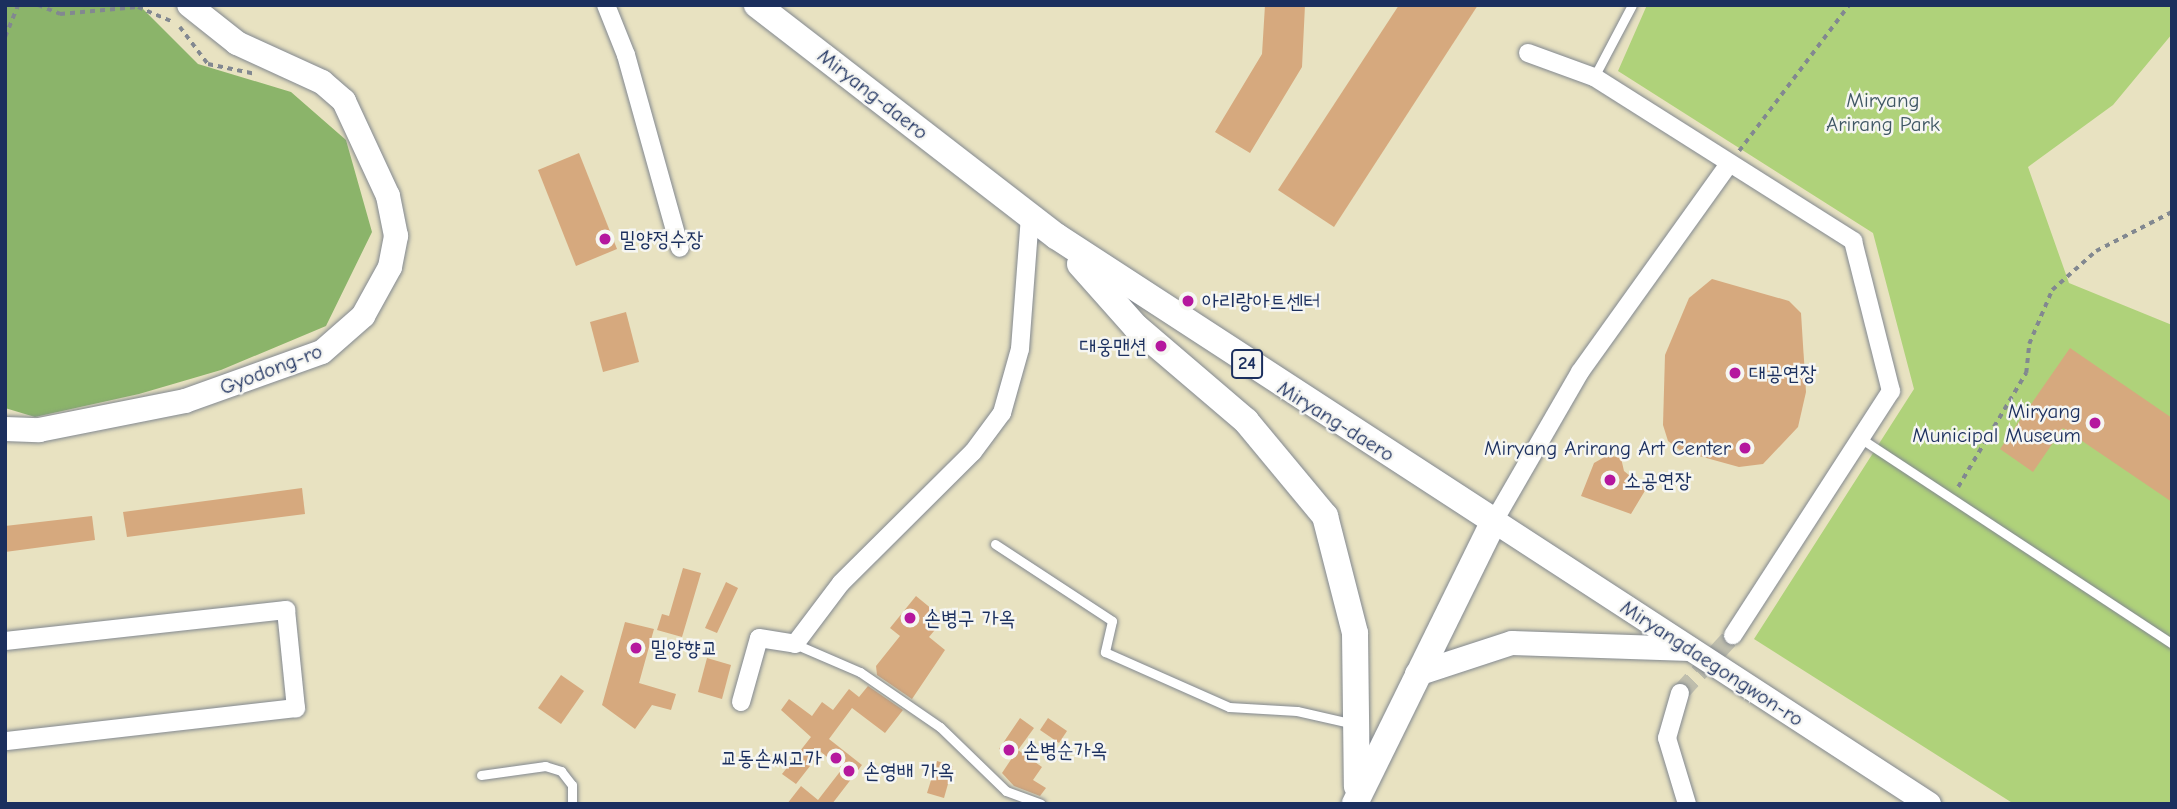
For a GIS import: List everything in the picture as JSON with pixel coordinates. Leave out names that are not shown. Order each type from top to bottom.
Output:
[{"type":"main road","name":"Miryang-daero","points":[[757,5],[1056,236],[1494,521]]},
{"type":"main road","points":[[1056,236],[1136,327],[1247,421],[1325,516],[1355,632],[1359,726],[1356,802]]},
{"type":"main road","points":[[1356,802],[1494,521]]},
{"type":"street","name":"Gyodong-ro","points":[[5,429],[39,430],[185,401],[322,352],[363,316],[395,251],[388,196],[344,101],[322,82],[278,64],[217,30],[189,5]]},
{"type":"street","points":[[606,5],[680,248]]},
{"type":"street","points":[[1528,53],[1594,77],[1853,241],[1891,391],[1733,635]]},
{"type":"street","points":[[1494,521],[1580,372],[1729,164]]},
{"type":"street","points":[[741,702],[760,638],[795,644],[841,583],[973,452],[1002,413],[1020,349],[1030,216]]},
{"type":"street","name":"Miryangdaegongwon-ro","points":[[1494,521],[1930,804]]},
{"type":"street","points":[[5,641],[286,610],[296,708],[5,741]]},
{"type":"street","points":[[1417,674],[1512,643],[1690,649]]},
{"type":"street","points":[[1680,693],[1667,738],[1687,804]]},
{"type":"lane","points":[[1594,77],[1632,5]]},
{"type":"lane","points":[[1860,438],[2172,644]]},
{"type":"lane","points":[[995,544],[1112,621],[1105,652],[1229,707],[1297,711],[1359,726]]},
{"type":"lane","points":[[795,644],[860,672],[940,727],[1006,791],[1041,804]]},
{"type":"lane","points":[[481,775],[545,766],[561,771],[572,785],[572,804]]},
{"type":"path","points":[[5,37],[18,5]]},
{"type":"path","points":[[38,5],[60,14],[151,10],[178,25],[208,64],[250,76],[278,64]]},
{"type":"path","points":[[1729,164],[1849,5]]},
{"type":"path","points":[[1951,498],[2026,373],[2029,344],[2053,290],[2096,251],[2172,212]]},
{"type":"green space","points":[[5,5],[139,5],[198,64],[291,92],[346,140],[372,232],[326,326],[221,370],[139,394],[35,417],[5,408]]},
{"type":"green space","name":"Miryang Municipal Museum","points":[[1647,5],[2172,5],[2172,34],[2113,105],[2028,167],[2069,283],[2172,325],[2172,804],[2014,804],[1754,639],[1914,389],[1873,233],[1618,71]]},
{"type":"building","points":[[1265,5],[1305,5],[1302,67],[1250,153],[1215,132],[1262,54]]},
{"type":"building","points":[[1399,5],[1478,5],[1334,227],[1278,190]]},
{"type":"building","points":[[579,153],[617,249],[576,266],[538,170]]},
{"type":"building","name":"대공연장","points":[[1712,279],[1789,301],[1801,313],[1806,392],[1798,427],[1763,464],[1739,467],[1681,451],[1668,441],[1663,425],[1665,355],[1689,298]]},
{"type":"building","points":[[626,312],[639,362],[603,372],[590,322]]},
{"type":"building","name":"Miryang Municipal Museum","points":[[2070,348],[2172,418],[2172,502],[2063,428],[2033,472],[2000,449]]},
{"type":"building","name":"소공연장","points":[[1608,455],[1621,458],[1624,471],[1646,489],[1631,514],[1581,496],[1594,463]]},
{"type":"building","points":[[302,488],[305,514],[127,537],[123,512]]},
{"type":"building","points":[[92,516],[95,540],[5,552],[5,526]]},
{"type":"building","points":[[683,568],[701,573],[682,637],[657,630],[662,614],[669,616]]},
{"type":"building","points":[[726,582],[738,588],[717,633],[705,628]]},
{"type":"building","points":[[916,596],[944,619],[929,637],[945,650],[912,699],[877,675],[876,666],[900,636],[890,628]]},
{"type":"building","points":[[625,622],[654,629],[639,683],[676,694],[671,710],[652,705],[635,729],[602,705]]},
{"type":"building","points":[[707,658],[731,665],[722,699],[698,692]]},
{"type":"building","points":[[561,675],[584,691],[561,724],[538,708]]},
{"type":"building","points":[[868,686],[903,710],[885,733],[852,708],[829,739],[862,765],[832,804],[787,804],[801,786],[818,800],[842,769],[821,752],[796,784],[782,774],[811,737],[781,710],[789,699],[812,716],[822,702],[833,710],[849,689],[859,697]]},
{"type":"building","name":"손병순가옥","points":[[1020,718],[1034,728],[1018,750],[1042,767],[1033,780],[1046,788],[1040,796],[1014,786],[1002,773],[1012,758],[999,749]]},
{"type":"building","points":[[1048,718],[1067,731],[1059,743],[1040,730]]},
{"type":"building","points":[[937,761],[953,766],[944,798],[927,793]]},
{"type":"tunnel","points":[[1680,693],[1733,635]]},
{"type":"place","name":"밀양정수장","points":[[605,239]]},
{"type":"place","name":"아리랑아트센터","points":[[1188,301]]},
{"type":"place","name":"대웅맨션","points":[[1161,346]]},
{"type":"place","name":"대공연장","points":[[1735,373]]},
{"type":"place","name":"Miryang Municipal Museum","points":[[2095,423]]},
{"type":"place","name":"Miryang Arirang Art Center","points":[[1745,448]]},
{"type":"place","name":"소공연장","points":[[1610,480]]},
{"type":"place","name":"손병구 가옥","points":[[910,618]]},
{"type":"place","name":"밀양향교","points":[[636,648]]},
{"type":"place","name":"손병순가옥","points":[[1009,750]]},
{"type":"place","name":"교동손씨고가","points":[[836,758]]},
{"type":"place","name":"손영배 가옥","points":[[849,771]]},
{"type":"park label","name":"Miryang Arirang Park","points":[[1883,112]]}]
